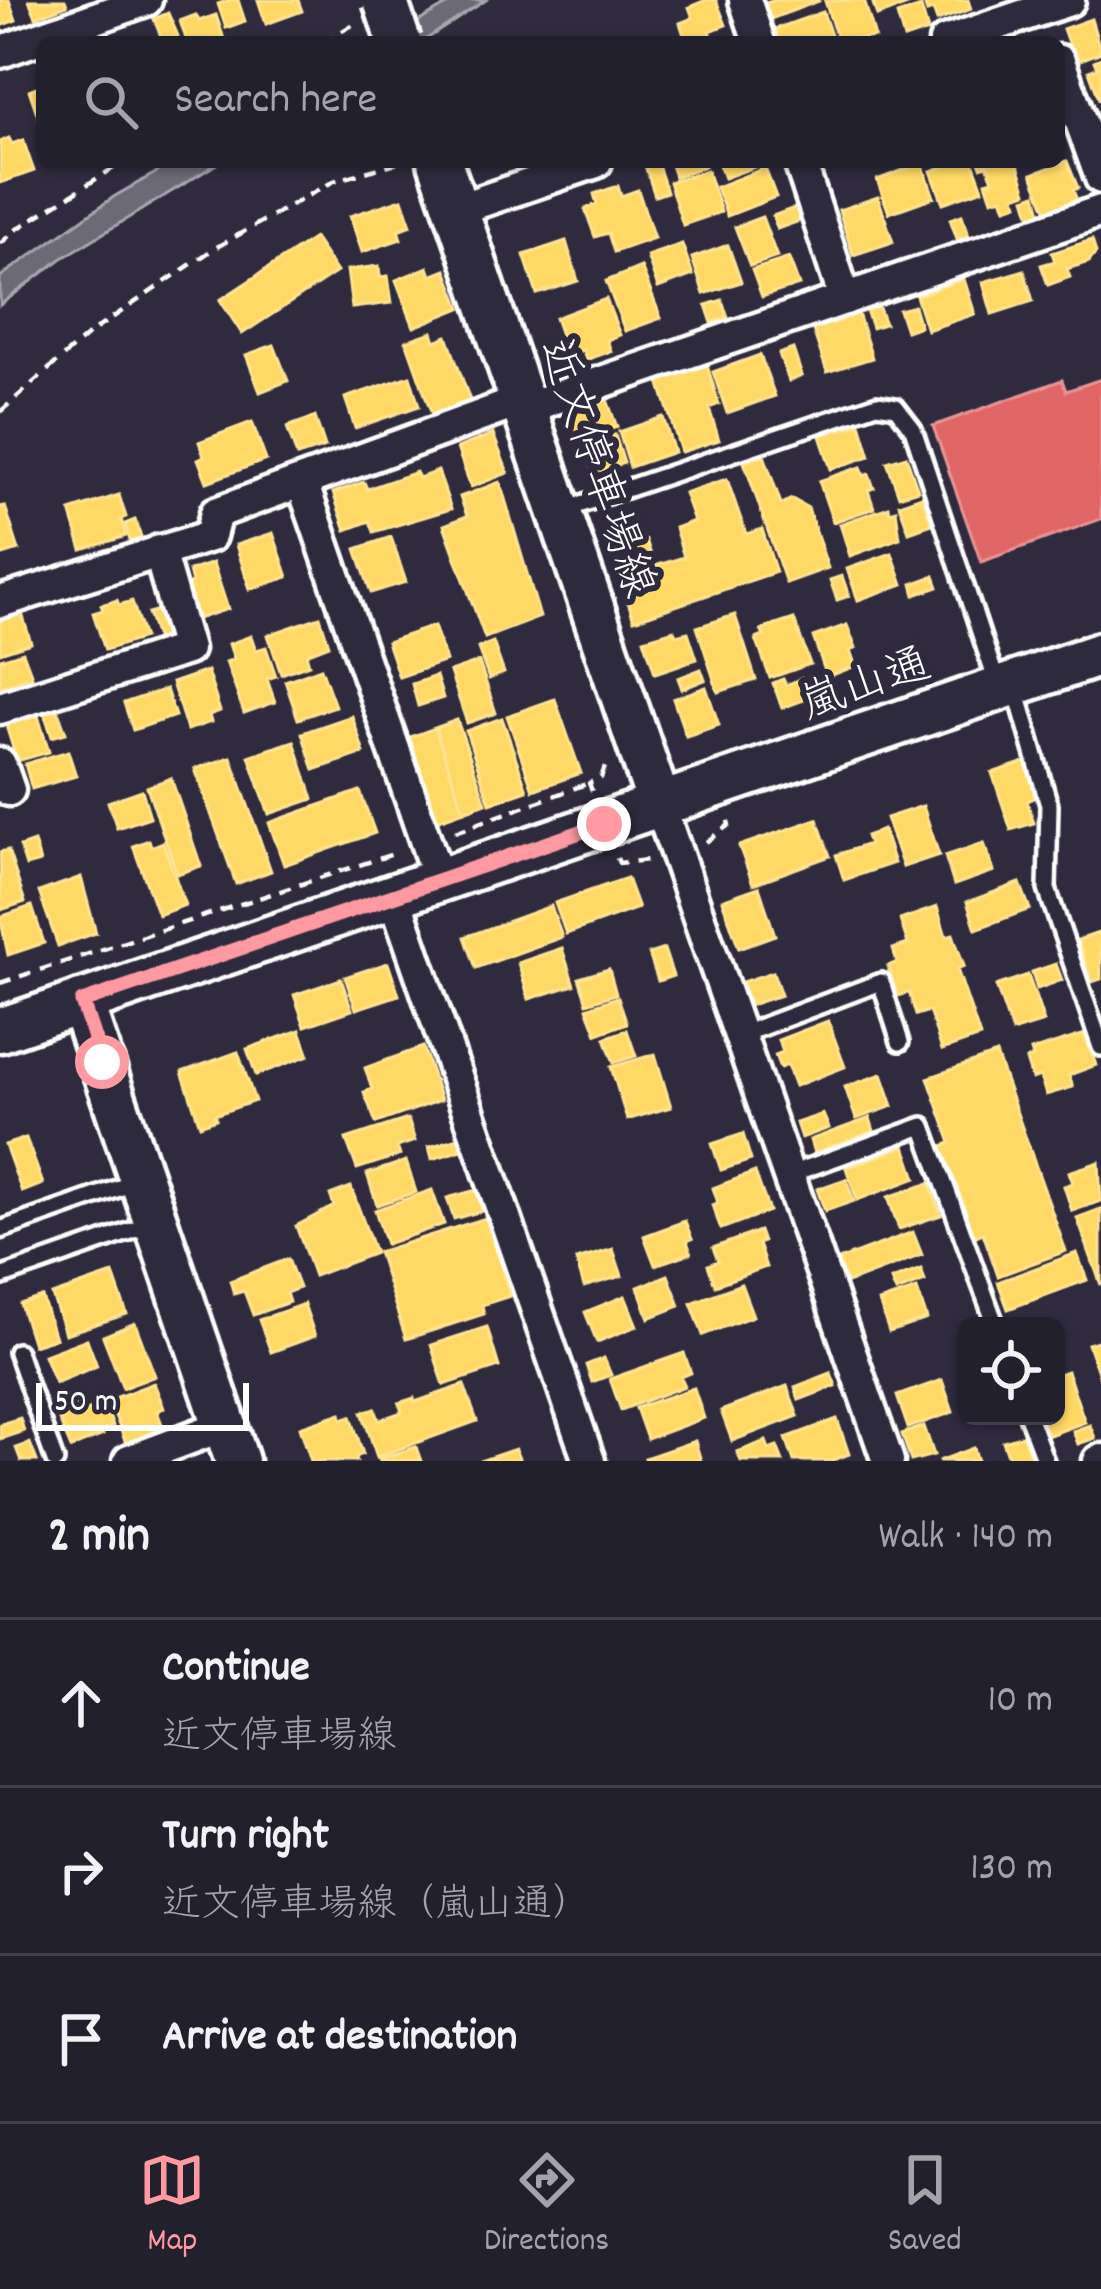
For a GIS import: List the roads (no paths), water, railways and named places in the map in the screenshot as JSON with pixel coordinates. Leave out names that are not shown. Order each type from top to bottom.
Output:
[{"type":"main road","points":[[385,0],[397,36]]},
{"type":"main road","name":"近文停車場線","points":[[442,168],[660,806]]},
{"type":"main road","name":"嵐山通","points":[[0,1030],[394,896],[432,862],[660,806],[1101,654]]},
{"type":"main road","points":[[82,1002],[231,1443]]},
{"type":"street","points":[[45,36],[146,0]]},
{"type":"street","points":[[745,0],[757,36]]},
{"type":"street","points":[[962,36],[1049,3],[1052,36]]},
{"type":"street","points":[[0,52],[36,39]]},
{"type":"street","points":[[1065,78],[1101,178]]},
{"type":"street","points":[[456,211],[579,168]]},
{"type":"street","points":[[802,168],[845,299]]},
{"type":"street","points":[[0,602],[209,536],[216,513],[302,482],[1101,211]]},
{"type":"street","points":[[302,482],[432,862]]},
{"type":"street","points":[[0,708],[187,649],[160,551]]},
{"type":"street","points":[[660,806],[888,1461]]},
{"type":"street","points":[[394,896],[590,1461]]},
{"type":"street","points":[[129,1461],[231,1443]]},
{"type":"lane","points":[[562,511],[877,404],[896,407],[914,429],[1049,805],[1047,890],[1101,1047]]},
{"type":"lane","points":[[740,1036],[881,982],[900,1042]]},
{"type":"lane","points":[[788,1175],[923,1126],[993,1317]]},
{"type":"lane","points":[[0,1230],[142,1180]]},
{"type":"lane","points":[[0,1277],[157,1222]]},
{"type":"lane","points":[[17,1352],[55,1461]]},
{"type":"lane","points":[[1031,1425],[1045,1461]]}]
